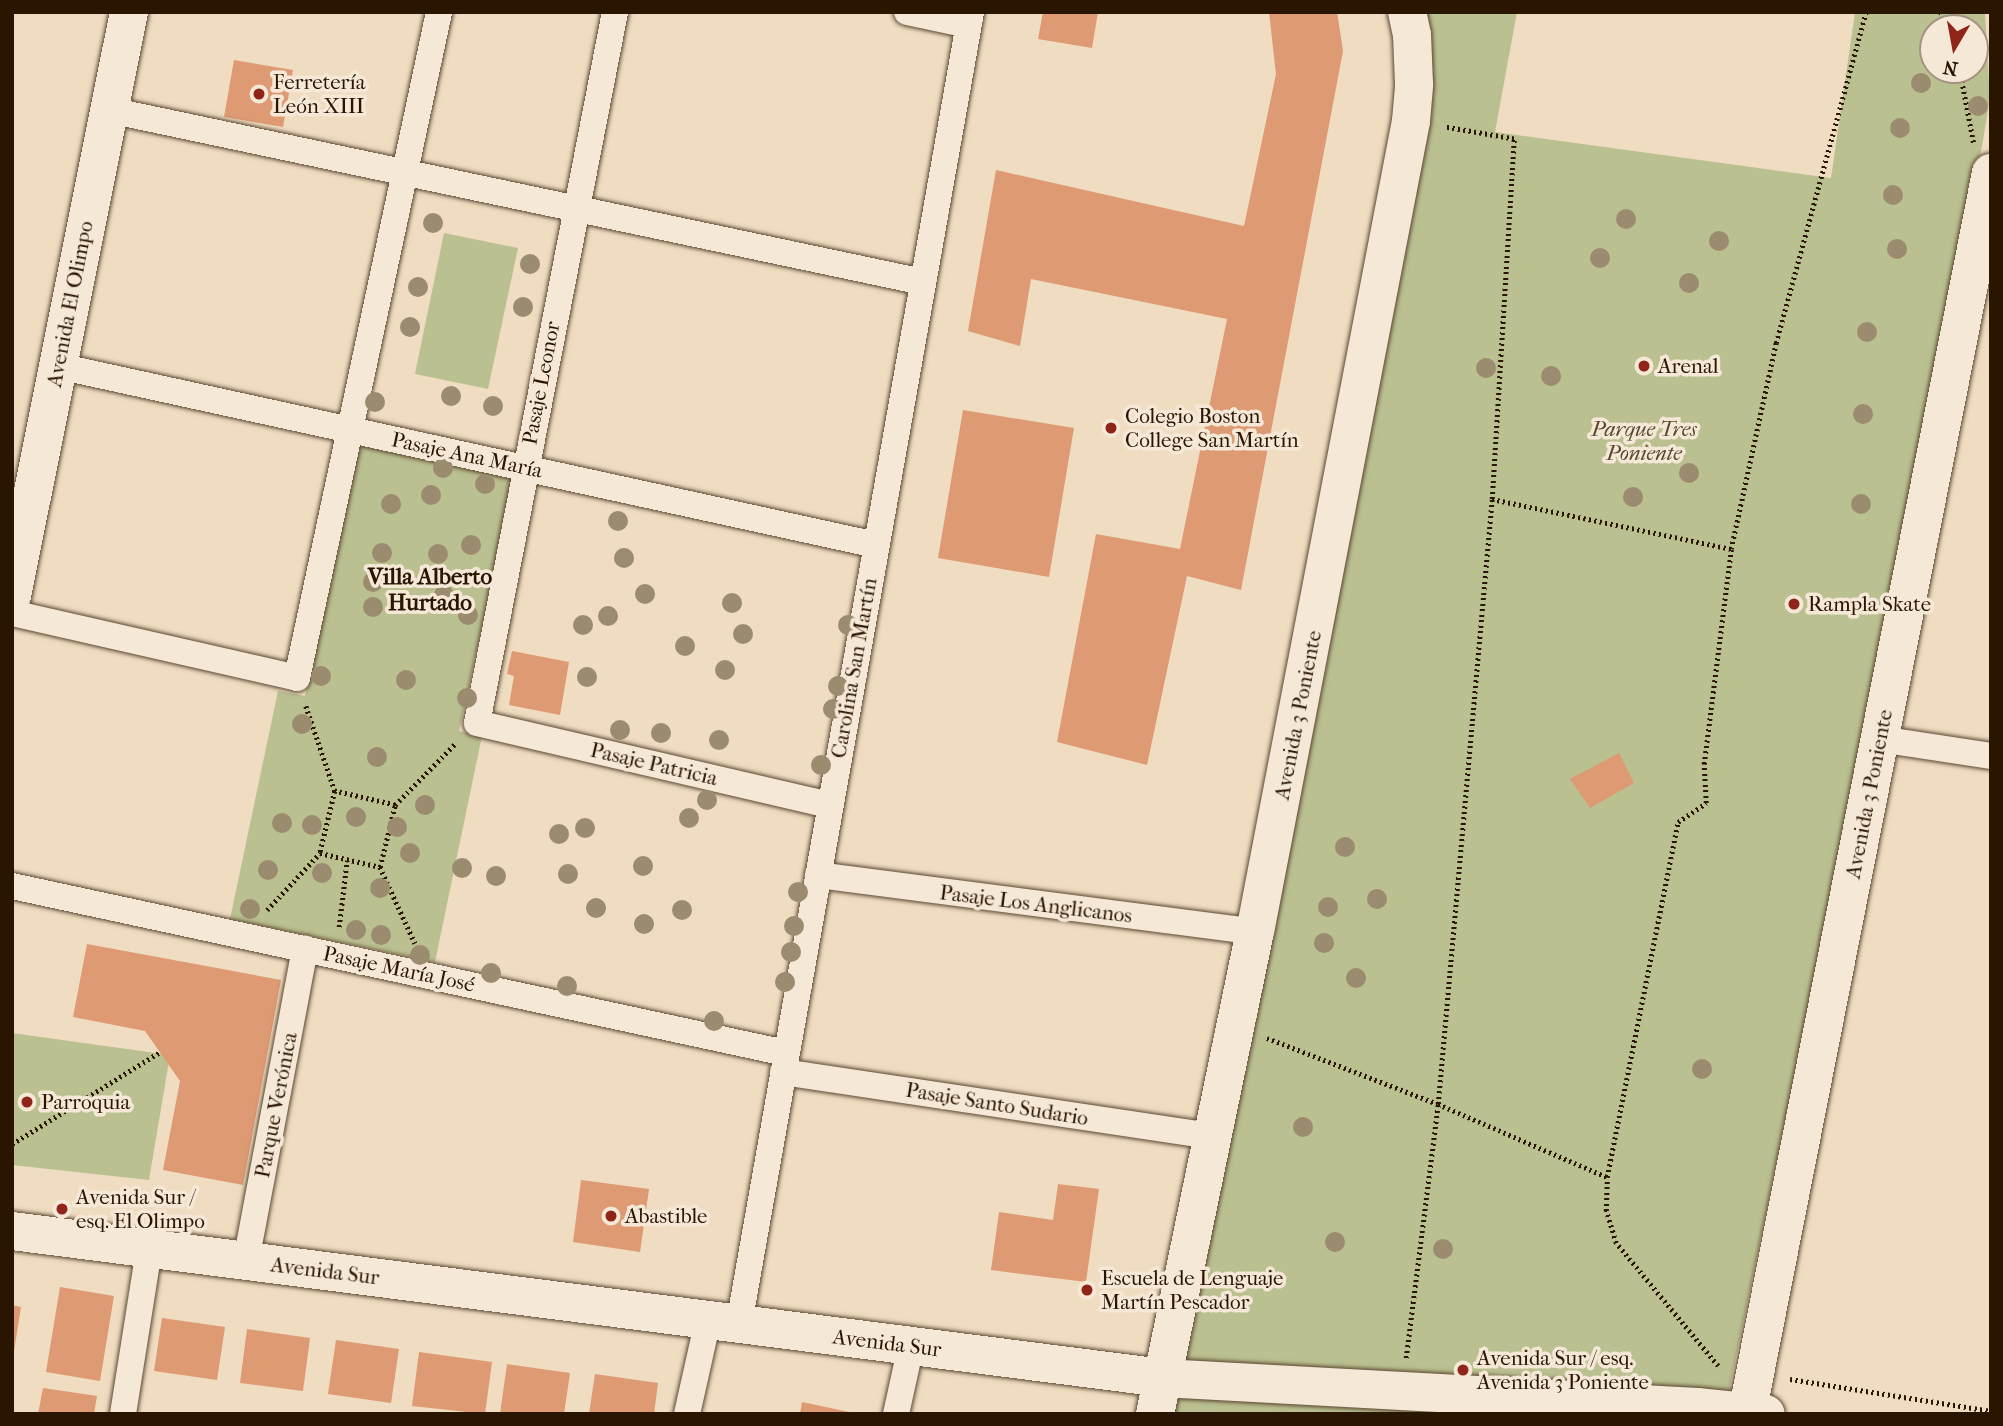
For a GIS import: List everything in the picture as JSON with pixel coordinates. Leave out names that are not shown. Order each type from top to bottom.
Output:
[{"type":"street","name":"Avenida El Olimpo","points":[[12,596],[129,12]]},
{"type":"street","points":[[12,613],[297,678],[439,12]]},
{"type":"street","name":"Pasaje Leonor","points":[[477,723],[524,468],[615,12]]},
{"type":"street","points":[[907,12],[970,19]]},
{"type":"street","name":"Avenida 3 Poniente","points":[[1158,1396],[1255,932],[1411,121],[1413,72],[1407,12]]},
{"type":"street","name":"Carolina San Martín","points":[[687,1414],[723,1322],[785,1062],[970,19]]},
{"type":"street","points":[[109,110],[923,282]]},
{"type":"street","name":"Avenida 3 Poniente","points":[[1753,1413],[1880,739],[1991,173]]},
{"type":"street","name":"Pasaje Ana María","points":[[58,366],[876,545]]},
{"type":"street","name":"Pasaje Patricia","points":[[477,723],[830,805]]},
{"type":"street","points":[[1880,739],[1991,755]]},
{"type":"street","name":"Pasaje Los Anglicanos","points":[[818,875],[1255,932]]},
{"type":"street","name":"Pasaje María José","points":[[12,886],[430,976],[785,1062]]},
{"type":"street","name":"Parque Verónica","points":[[247,1261],[305,949]]},
{"type":"street","name":"Pasaje Santo Sudario","points":[[785,1062],[1212,1136]]},
{"type":"street","name":"Avenida Sur","points":[[12,1231],[911,1346],[1158,1396],[1753,1413]]},
{"type":"street","points":[[123,1414],[149,1249]]},
{"type":"street","points":[[896,1414],[911,1346]]},
{"type":"path","points":[[1721,1370],[1616,1243],[1606,1211],[1606,1177],[1678,822],[1706,803],[1704,764],[1731,549],[1776,343],[1866,12]]},
{"type":"path","points":[[1406,1359],[1438,1104],[1492,499],[1514,139],[1411,121]]},
{"type":"path","points":[[1492,499],[1731,549]]},
{"type":"path","points":[[242,936],[320,853],[335,791],[297,678]]},
{"type":"path","points":[[430,976],[380,867],[395,805],[477,723]]},
{"type":"path","points":[[335,791],[395,805]]},
{"type":"path","points":[[320,853],[380,867]]},
{"type":"path","points":[[335,956],[347,860]]},
{"type":"path","points":[[1235,1026],[1438,1104],[1606,1177]]},
{"type":"path","points":[[12,1144],[160,1052]]},
{"type":"green space","name":"Parque Tres Poniente","points":[[1424,12],[1517,12],[1495,132],[1831,178],[1855,12],[1985,12],[1919,14],[1919,84],[1989,84],[1989,81],[1990,98],[1864,740],[1724,1414],[1170,1414]]},
{"type":"green space","points":[[444,233],[518,248],[488,389],[415,374]]},
{"type":"green space","points":[[361,432],[517,466],[459,731],[482,736],[435,962],[230,919],[278,691],[305,696]]},
{"type":"green space","points":[[12,1033],[170,1055],[149,1180],[12,1165]]},
{"type":"building","points":[[1043,12],[1098,12],[1092,48],[1038,39]]},
{"type":"building","points":[[1269,12],[1337,12],[1343,51],[1241,590],[1187,576],[1147,765],[1057,742],[1096,534],[1180,549],[1227,319],[1031,279],[1020,346],[968,331],[996,170],[1244,226],[1276,74]]},
{"type":"building","name":"Ferretería León XIII","points":[[234,60],[293,70],[283,127],[224,117]]},
{"type":"building","points":[[963,410],[1074,428],[1049,577],[938,558]]},
{"type":"building","points":[[512,651],[569,662],[560,715],[509,705],[514,676],[507,674]]},
{"type":"building","points":[[1619,753],[1634,783],[1590,808],[1570,779]]},
{"type":"building","points":[[87,944],[281,980],[243,1185],[163,1170],[180,1081],[145,1031],[73,1017]]},
{"type":"building","name":"Abastible","points":[[581,1180],[649,1189],[640,1252],[573,1242]]},
{"type":"building","points":[[1058,1184],[1099,1189],[1086,1282],[991,1270],[999,1212],[1053,1220]]},
{"type":"building","points":[[60,1287],[114,1296],[100,1381],[46,1372]]},
{"type":"building","points":[[12,1305],[21,1307],[14,1351],[12,1351]]},
{"type":"building","points":[[162,1318],[225,1327],[217,1380],[154,1371]]},
{"type":"building","points":[[247,1329],[310,1338],[303,1391],[240,1383]]},
{"type":"building","points":[[336,1340],[399,1349],[391,1403],[328,1394]]},
{"type":"building","points":[[419,1352],[492,1362],[485,1414],[412,1406]]},
{"type":"building","points":[[507,1364],[570,1373],[564,1414],[500,1414]]},
{"type":"building","points":[[595,1374],[658,1383],[654,1414],[589,1414]]},
{"type":"building","points":[[43,1388],[97,1396],[94,1414],[38,1414]]},
{"type":"building","points":[[802,1402],[854,1413],[854,1414],[800,1414]]},
{"type":"place","name":"Ferretería León XIII","points":[[259,94]]},
{"type":"place","name":"Arenal","points":[[1644,366]]},
{"type":"place","name":"Colegio Boston College San Martín","points":[[1111,428]]},
{"type":"place","name":"Rampla Skate","points":[[1794,604]]},
{"type":"place","name":"Parroquia","points":[[27,1102]]},
{"type":"place","name":"Avenida Sur / esq. El Olimpo","points":[[62,1209]]},
{"type":"place","name":"Abastible","points":[[611,1216]]},
{"type":"place","name":"Escuela de Lenguaje Martín Pescador","points":[[1087,1290]]},
{"type":"place","name":"Avenida Sur / esq. Avenida 3 Poniente","points":[[1463,1370]]},
{"type":"district","name":"Villa Alberto Hurtado","points":[[430,590]]}]
